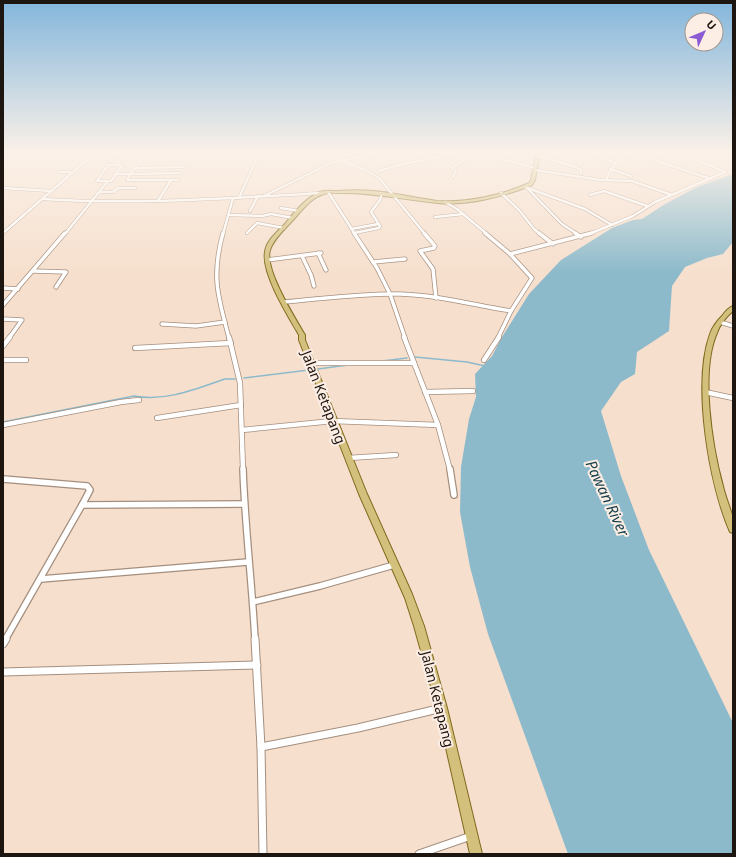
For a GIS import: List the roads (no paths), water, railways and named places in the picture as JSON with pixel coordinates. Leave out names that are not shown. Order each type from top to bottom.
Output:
[{"type":"main road","points":[[268,260],[268,248],[284,228],[311,199],[322,193]]},
{"type":"main road","points":[[382,193],[445,202],[456,202],[501,193]]},
{"type":"main road","name":"Jalan Ketapang","points":[[268,260],[276,286],[302,338],[348,458],[409,597],[419,626],[442,708],[476,854]]},
{"type":"main road","points":[[733,308],[720,322],[710,345],[705,392],[707,418],[721,494],[733,529]]},
{"type":"street","points":[[3,233],[49,193]]},
{"type":"street","points":[[3,305],[98,193]]},
{"type":"street","points":[[158,201],[163,193]]},
{"type":"street","points":[[239,198],[241,193]]},
{"type":"street","points":[[264,196],[270,193]]},
{"type":"street","points":[[43,199],[90,202],[170,201],[322,193]]},
{"type":"street","points":[[329,193],[373,262],[390,294],[404,336],[438,425],[449,465],[454,495]]},
{"type":"street","points":[[354,233],[378,229],[380,227],[371,212],[380,200],[382,193]]},
{"type":"street","points":[[501,193],[519,210],[534,229],[553,244]]},
{"type":"street","points":[[532,193],[562,224],[581,237]]},
{"type":"street","points":[[542,193],[585,209],[612,225]]},
{"type":"street","points":[[590,195],[597,193]]},
{"type":"street","points":[[610,193],[647,206]]},
{"type":"street","points":[[666,193],[672,195]]},
{"type":"street","points":[[510,254],[581,237],[633,216],[647,206],[676,193]]},
{"type":"street","points":[[394,195],[435,247],[420,251],[433,269],[436,298]]},
{"type":"street","points":[[250,211],[258,196]]},
{"type":"street","points":[[233,198],[218,252],[216,275],[219,301],[231,343],[240,383],[242,405],[244,504],[248,562],[253,602],[261,747],[263,854]]},
{"type":"street","points":[[445,202],[464,214],[510,254],[532,278],[511,311],[484,360]]},
{"type":"street","points":[[456,202],[457,209]]},
{"type":"street","points":[[281,208],[298,212]]},
{"type":"street","points":[[229,215],[262,216],[271,214],[293,218]]},
{"type":"street","points":[[435,217],[464,214]]},
{"type":"street","points":[[247,233],[257,223],[284,228]]},
{"type":"street","points":[[352,229],[378,224]]},
{"type":"street","points":[[268,260],[320,253],[326,270]]},
{"type":"street","points":[[302,256],[311,275],[314,286]]},
{"type":"street","points":[[373,262],[405,259]]},
{"type":"street","points":[[33,271],[65,272],[65,275],[56,287]]},
{"type":"street","points":[[3,288],[18,288]]},
{"type":"street","points":[[284,302],[390,294],[436,298],[511,311]]},
{"type":"street","points":[[3,319],[22,320],[3,346]]},
{"type":"street","points":[[162,324],[196,326],[225,322]]},
{"type":"street","points":[[720,322],[733,326]]},
{"type":"street","points":[[135,348],[231,343]]},
{"type":"street","points":[[3,360],[26,360]]},
{"type":"street","points":[[311,363],[414,363]]},
{"type":"street","points":[[425,392],[473,391]]},
{"type":"street","points":[[705,392],[733,398]]},
{"type":"street","points":[[3,425],[72,413],[121,402],[139,400]]},
{"type":"street","points":[[157,418],[242,405]]},
{"type":"street","points":[[242,430],[333,421],[438,425]]},
{"type":"street","points":[[348,458],[396,455]]},
{"type":"street","points":[[3,479],[87,486],[90,490],[3,644]]},
{"type":"street","points":[[82,505],[244,504]]},
{"type":"street","points":[[41,579],[248,562]]},
{"type":"street","points":[[253,602],[320,586],[394,565]]},
{"type":"street","points":[[3,672],[257,665]]},
{"type":"street","points":[[261,747],[358,728],[442,708]]},
{"type":"street","points":[[419,854],[471,836]]},
{"type":"water","name":"Pawan River","points":[[686,193],[733,193],[733,242],[723,254],[707,258],[685,267],[672,286],[669,331],[637,352],[635,374],[621,382],[601,411],[621,476],[649,550],[733,723],[733,854],[568,854],[488,634],[470,567],[460,512],[461,467],[469,419],[476,397],[475,374],[492,356],[529,294],[561,260],[612,228],[633,220],[642,219]]},
{"type":"waterway","points":[[415,357],[467,362],[485,366]]},
{"type":"waterway","points":[[382,361],[407,358]]},
{"type":"waterway","points":[[318,369],[348,365]]},
{"type":"waterway","points":[[244,378],[309,370]]},
{"type":"waterway","points":[[3,422],[134,396],[157,397],[180,394],[225,379],[235,379]]}]
